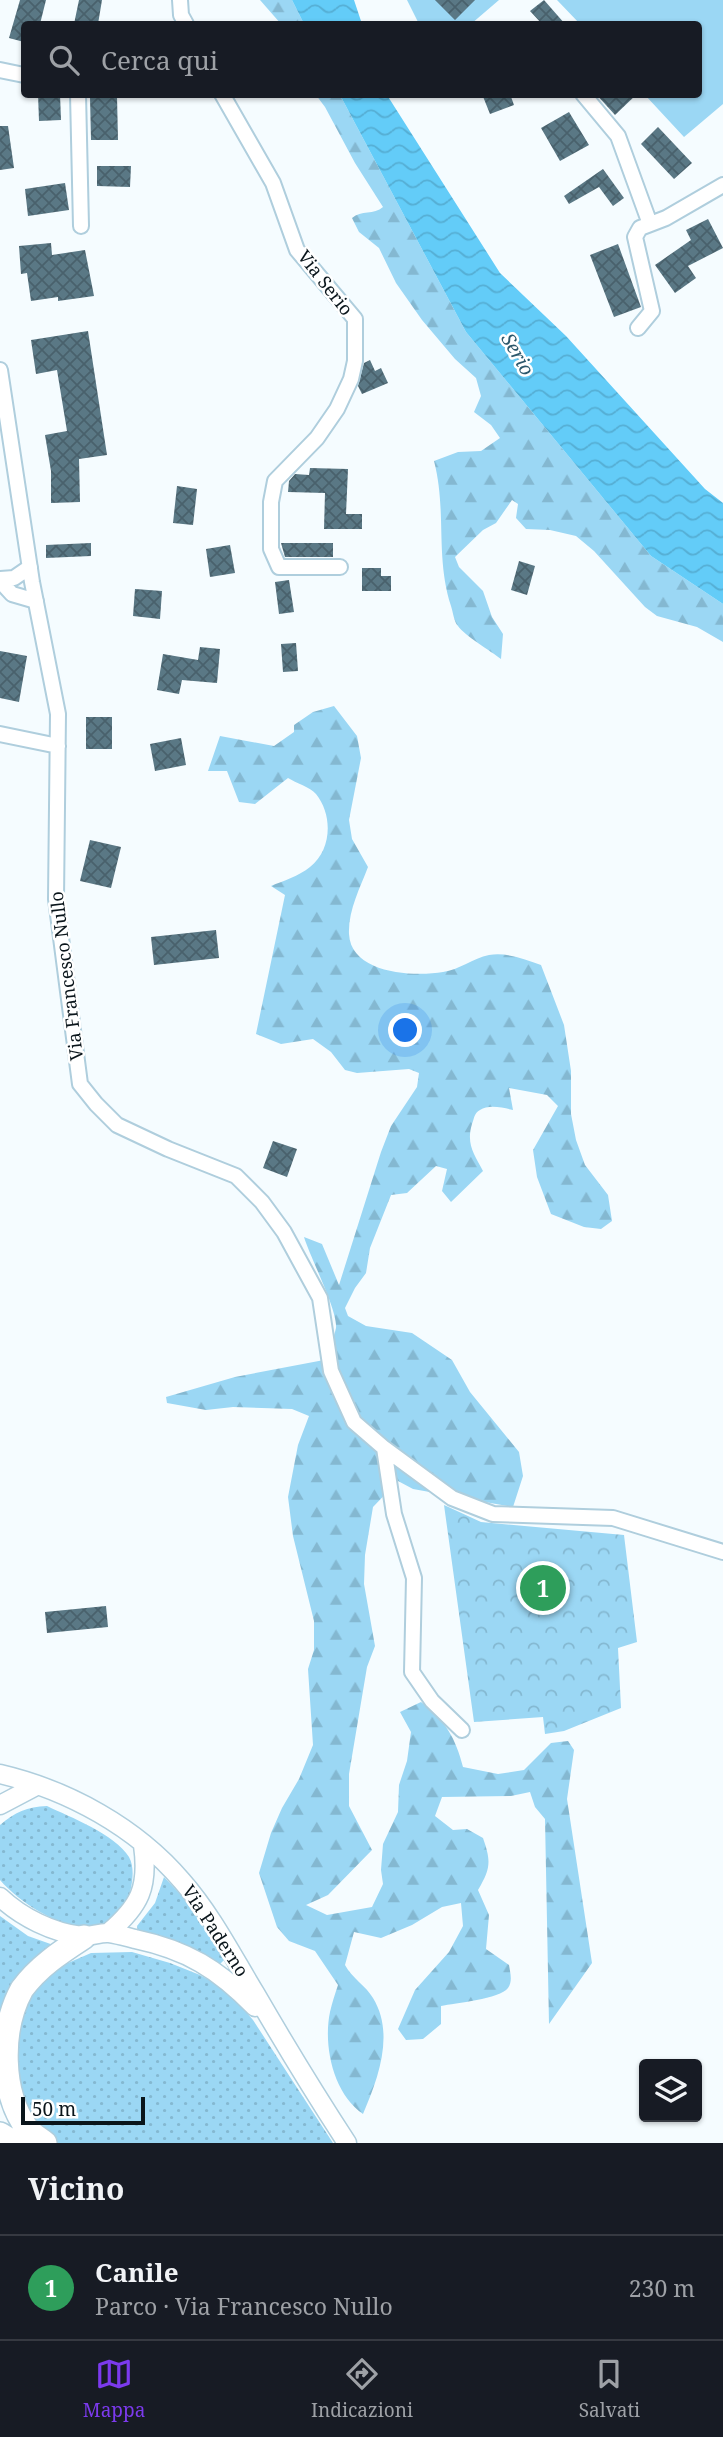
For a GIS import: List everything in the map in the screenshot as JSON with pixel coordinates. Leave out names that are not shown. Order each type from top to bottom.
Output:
[{"type":"highway","points":[[46,2143],[29,2131],[12,2106],[4,2078],[1,2050],[6,2020],[20,1991],[36,1972],[84,1937]]},
{"type":"highway","points":[[0,2134],[15,2143]]},
{"type":"street","points":[[180,0],[184,21]]},
{"type":"street","points":[[0,70],[21,74]]},
{"type":"street","points":[[78,98],[81,226]]},
{"type":"street","name":"Via Serio","points":[[224,98],[273,183],[298,250],[355,319],[355,361],[351,379],[337,409],[317,439],[275,481],[271,502],[271,550],[279,567],[340,567]]},
{"type":"street","points":[[586,98],[618,136],[650,224]]},
{"type":"street","points":[[638,328],[652,311],[635,237],[640,229],[701,200],[723,185]]},
{"type":"street","name":"Via Francesco Nullo","points":[[0,370],[30,567],[58,714],[56,899],[80,1084],[117,1125],[236,1176],[262,1202],[284,1231],[320,1298],[331,1371],[354,1422],[384,1448],[453,1498],[493,1514],[612,1518],[723,1552]]},
{"type":"street","points":[[0,580],[15,578],[30,567]]},
{"type":"street","points":[[0,580],[12,594],[36,601]]},
{"type":"street","points":[[0,734],[58,746]]},
{"type":"street","points":[[384,1448],[394,1514],[414,1578],[412,1672],[432,1701],[462,1730]]},
{"type":"street","name":"Via Paderno","points":[[0,1774],[38,1785],[107,1818],[143,1845],[182,1880],[213,1923],[347,2143]]},
{"type":"street","points":[[0,1805],[38,1785]]},
{"type":"street","points":[[108,1933],[132,1909],[145,1880],[143,1845]]},
{"type":"street","name":"Via Paderno","points":[[0,1897],[24,1915],[47,1927],[84,1937],[108,1933],[162,1945],[189,1955],[213,1969],[237,1989],[275,2027]]},
{"type":"green space","points":[[260,0],[292,0],[302,21],[278,21]]},
{"type":"green space","points":[[407,0],[499,0],[474,21],[418,21]]},
{"type":"green space","points":[[557,0],[723,0],[723,104],[684,137],[648,98],[702,98],[702,21],[577,21]]},
{"type":"green space","points":[[318,98],[342,98],[466,332],[651,556],[723,604],[723,642],[697,627],[657,616],[576,536],[550,530],[526,529],[516,518],[518,504],[512,500],[496,523],[483,530],[455,557],[459,567],[483,591],[492,617],[503,634],[501,659],[466,634],[457,624],[443,569],[440,498],[434,461],[458,452],[481,451],[500,438],[491,425],[474,412],[481,396],[476,378],[455,359],[422,320],[396,283],[379,248],[359,232],[352,218],[383,207],[355,163]]},
{"type":"green space","points":[[334,706],[357,736],[361,758],[349,820],[352,839],[368,867],[350,917],[349,934],[352,947],[360,958],[372,965],[401,973],[443,972],[495,954],[541,965],[564,1025],[571,1071],[571,1114],[576,1140],[585,1165],[608,1195],[612,1221],[601,1229],[584,1227],[551,1214],[537,1177],[533,1150],[558,1106],[547,1095],[509,1088],[513,1110],[488,1107],[475,1114],[470,1143],[483,1171],[451,1202],[442,1191],[447,1169],[436,1166],[407,1193],[391,1195],[370,1248],[366,1273],[345,1308],[348,1316],[366,1326],[412,1333],[452,1360],[470,1392],[519,1452],[523,1476],[513,1507],[413,1489],[398,1481],[373,1507],[365,1555],[364,1584],[375,1646],[367,1667],[349,1774],[349,1806],[372,1850],[328,1895],[306,1905],[327,1915],[372,1907],[383,1884],[383,1844],[398,1812],[399,1785],[407,1761],[411,1732],[400,1712],[421,1702],[437,1715],[448,1730],[463,1767],[498,1774],[524,1770],[551,1743],[568,1741],[574,1750],[567,1799],[592,1963],[549,2024],[545,1819],[535,1807],[530,1792],[511,1796],[442,1797],[435,1816],[453,1830],[467,1829],[483,1838],[488,1864],[478,1890],[489,1915],[486,1949],[509,1965],[510,1982],[508,1988],[496,1995],[441,2006],[441,2024],[423,2039],[406,2040],[398,2029],[415,1990],[449,1952],[463,1926],[461,1903],[442,1907],[412,1925],[381,1938],[354,1932],[345,1965],[373,1998],[383,2026],[379,2071],[363,2114],[344,2094],[329,2054],[328,2025],[338,1985],[315,1951],[289,1941],[277,1927],[259,1873],[271,1833],[313,1745],[308,1669],[314,1650],[314,1621],[293,1536],[288,1497],[298,1445],[309,1416],[292,1409],[233,1407],[206,1410],[167,1403],[166,1397],[235,1377],[324,1360],[335,1332],[335,1320],[304,1237],[322,1244],[339,1285],[391,1126],[417,1087],[419,1073],[409,1069],[357,1073],[345,1070],[331,1052],[313,1039],[281,1044],[256,1034],[285,895],[271,886],[301,873],[317,860],[326,842],[327,822],[322,802],[316,794],[288,778],[255,804],[239,802],[227,771],[208,771],[220,736],[274,746],[294,732],[294,725],[313,712]]},
{"type":"green space","points":[[444,1505],[481,1522],[624,1535],[637,1642],[618,1648],[621,1708],[564,1731],[545,1734],[543,1717],[474,1722]]},
{"type":"green space","points":[[47,1806],[103,1834],[129,1857],[133,1872],[131,1888],[123,1910],[109,1923],[92,1927],[72,1925],[51,1918],[14,1894],[0,1880],[0,1825],[22,1811]]},
{"type":"green space","points":[[164,1877],[182,1896],[225,1959],[219,1965],[138,1932],[137,1926],[155,1903]]},
{"type":"green space","points":[[0,1916],[28,1936],[59,1947],[0,2022]]},
{"type":"green space","points":[[132,1952],[200,1975],[227,1990],[253,2020],[333,2143],[52,2143],[20,2104],[12,2045],[31,1993],[61,1966],[91,1953]]},
{"type":"water","points":[[292,0],[354,0],[361,21],[302,21]]},
{"type":"water","name":"Serio","points":[[342,98],[389,98],[500,273],[566,336],[705,489],[723,503],[723,604],[651,556],[466,332]]},
{"type":"building","points":[[20,0],[46,0],[41,21],[21,21],[21,41],[9,38]]},
{"type":"building","points":[[79,0],[102,0],[98,21],[75,21]]},
{"type":"building","points":[[435,0],[475,0],[455,20]]},
{"type":"building","points":[[544,0],[562,21],[539,21],[530,11]]},
{"type":"building","points":[[38,98],[60,98],[61,120],[39,121]]},
{"type":"building","points":[[90,98],[117,98],[118,140],[91,140]]},
{"type":"building","points":[[484,98],[511,98],[514,105],[490,114]]},
{"type":"building","points":[[600,98],[633,98],[615,115]]},
{"type":"building","points":[[569,112],[589,145],[560,161],[541,128]]},
{"type":"building","points":[[0,126],[8,126],[14,168],[0,170]]},
{"type":"building","points":[[658,127],[692,163],[674,179],[641,144]]},
{"type":"building","points":[[97,166],[131,166],[130,187],[97,186]]},
{"type":"building","points":[[603,169],[624,198],[613,206],[599,187],[569,204],[564,196]]},
{"type":"building","points":[[65,183],[69,210],[28,216],[25,189]]},
{"type":"building","points":[[708,219],[723,248],[688,266],[696,278],[675,293],[655,265],[691,240],[686,230]]},
{"type":"building","points":[[51,243],[52,255],[85,250],[94,296],[58,301],[58,297],[31,301],[27,273],[21,274],[19,246]]},
{"type":"building","points":[[618,244],[641,307],[614,317],[590,255]]},
{"type":"building","points":[[88,331],[107,455],[79,459],[80,502],[51,503],[51,471],[45,435],[67,431],[57,370],[36,374],[31,340]]},
{"type":"building","points":[[370,360],[375,371],[381,368],[388,383],[362,394],[358,386],[364,363]]},
{"type":"building","points":[[310,468],[348,469],[346,514],[362,514],[362,529],[324,529],[325,493],[288,492],[289,481],[295,474],[309,475]]},
{"type":"building","points":[[177,486],[197,489],[193,525],[173,523]]},
{"type":"building","points":[[91,543],[91,556],[46,558],[46,545]]},
{"type":"building","points":[[281,543],[333,543],[333,557],[285,557]]},
{"type":"building","points":[[230,545],[235,573],[210,577],[206,549]]},
{"type":"building","points":[[519,561],[535,566],[527,595],[511,590]]},
{"type":"building","points":[[362,568],[381,568],[381,576],[391,576],[391,591],[362,591]]},
{"type":"building","points":[[289,580],[294,612],[279,614],[275,582]]},
{"type":"building","points":[[135,589],[162,591],[160,619],[133,616]]},
{"type":"building","points":[[296,643],[298,671],[283,672],[281,644]]},
{"type":"building","points":[[200,647],[220,649],[217,683],[182,680],[179,694],[157,690],[163,654],[198,660]]},
{"type":"building","points":[[0,651],[27,656],[19,702],[0,698]]},
{"type":"building","points":[[86,717],[112,717],[112,749],[86,749]]},
{"type":"building","points":[[181,738],[186,765],[155,771],[150,744]]},
{"type":"building","points":[[90,840],[121,847],[111,888],[80,881]]},
{"type":"building","points":[[216,930],[219,958],[154,965],[151,937]]},
{"type":"building","points":[[273,1141],[297,1149],[287,1177],[263,1168]]},
{"type":"building","points":[[106,1606],[108,1627],[47,1633],[45,1612]]},
{"type":"place","name":"Canile","points":[[543,1588]]}]
